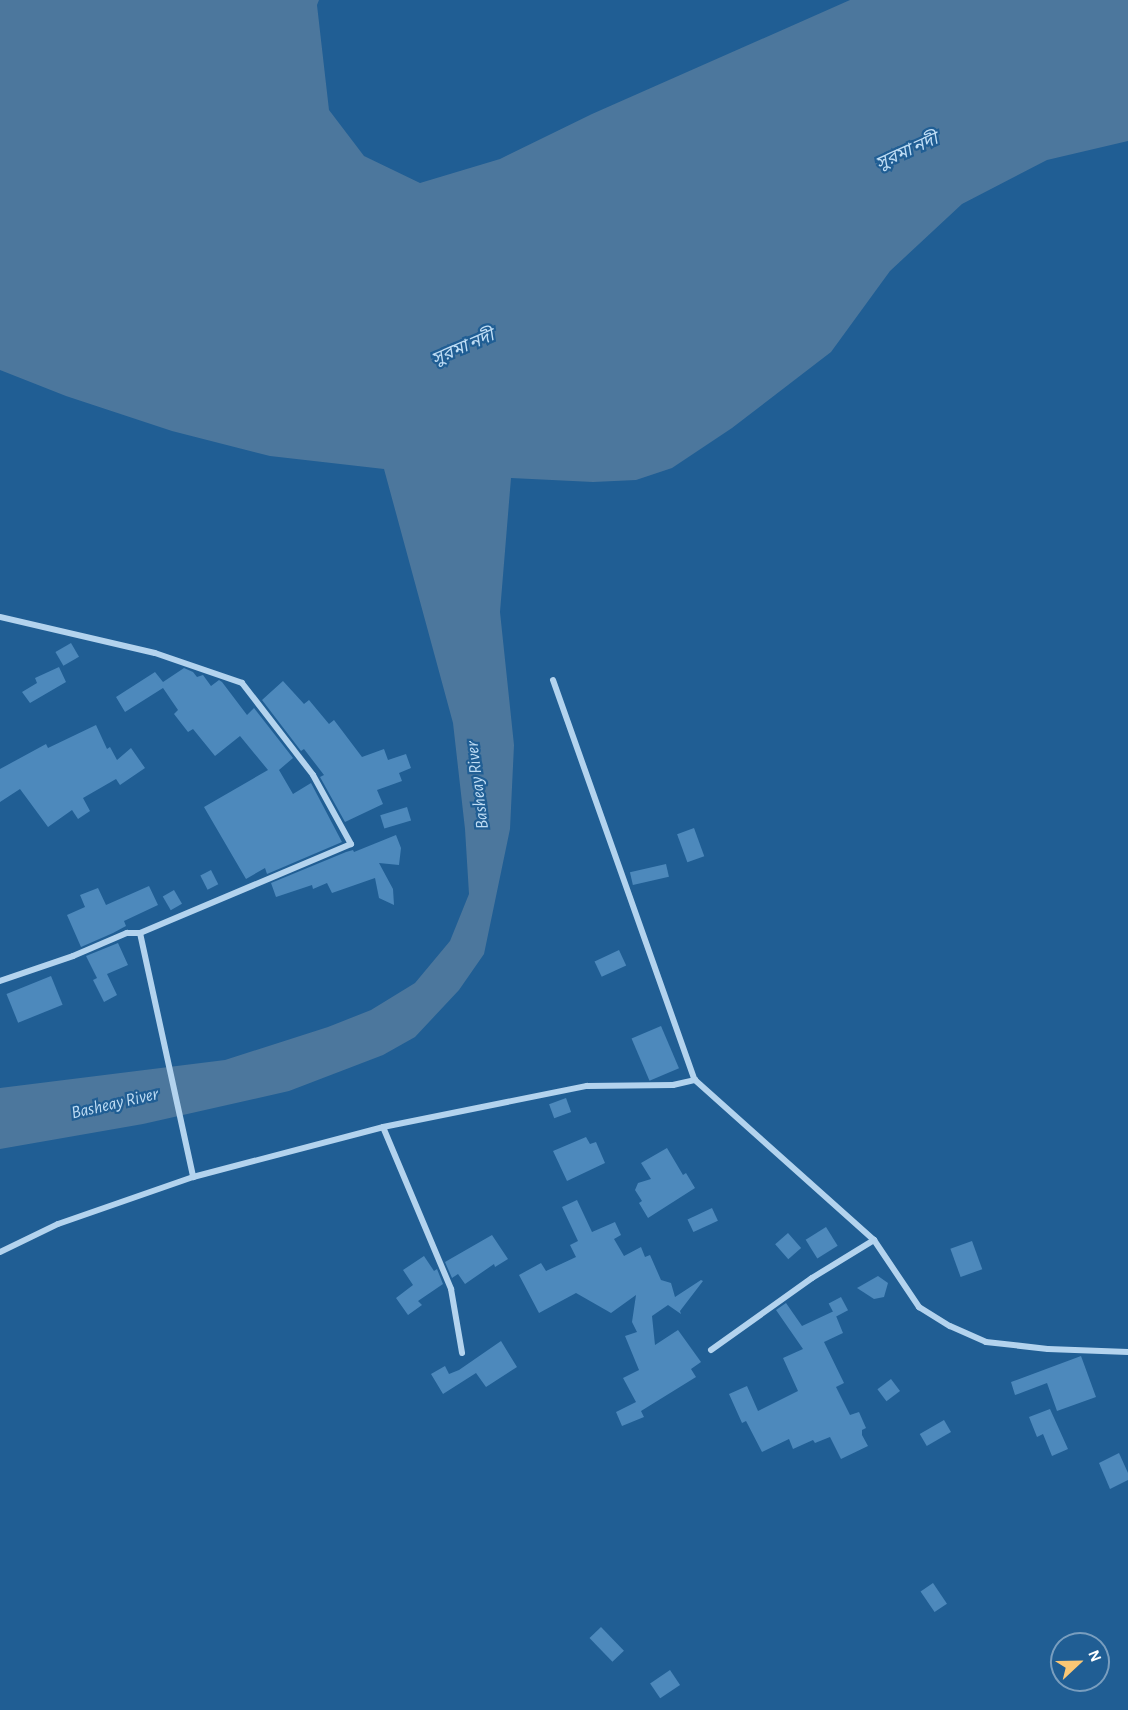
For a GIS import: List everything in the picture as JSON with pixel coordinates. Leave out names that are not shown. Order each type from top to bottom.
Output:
[{"type":"street","points":[[0,617],[155,653],[242,683],[313,775],[351,844],[140,933],[127,933],[73,956],[0,981]]},
{"type":"street","points":[[553,680],[695,1080],[873,1240],[919,1307],[950,1326],[986,1342],[1048,1349],[1128,1352]]},
{"type":"street","points":[[140,933],[194,1177]]},
{"type":"street","points":[[0,1252],[58,1224],[194,1177],[383,1127],[587,1086],[673,1085],[695,1080]]},
{"type":"street","points":[[383,1127],[451,1289],[462,1353]]},
{"type":"street","points":[[711,1350],[812,1278],[873,1240]]},
{"type":"water","points":[[0,0],[319,0],[317,5],[329,110],[364,156],[420,183],[500,159],[592,114],[850,0],[1128,0],[1128,141],[1047,160],[962,204],[890,271],[831,352],[732,428],[672,468],[636,480],[593,482],[511,478],[500,612],[514,745],[510,829],[484,954],[459,990],[415,1037],[383,1055],[289,1091],[143,1124],[0,1149],[0,1088],[225,1060],[328,1027],[371,1010],[415,983],[450,941],[469,894],[465,829],[453,723],[384,469],[270,456],[172,431],[66,396],[0,370]]},
{"type":"building","points":[[71,643],[79,657],[63,666],[55,652]]},
{"type":"building","points":[[59,667],[66,682],[30,703],[22,692],[37,683],[35,678]]},
{"type":"building","points":[[184,668],[193,672],[197,677],[203,675],[211,686],[219,680],[222,682],[247,715],[254,708],[293,758],[279,770],[293,794],[311,783],[342,842],[267,874],[265,868],[246,879],[204,807],[268,770],[240,736],[215,756],[193,729],[188,732],[174,714],[178,710],[163,688],[125,712],[116,697],[155,672],[163,682]]},
{"type":"building","points":[[283,681],[304,704],[309,700],[329,724],[334,720],[362,757],[384,749],[388,760],[406,754],[411,768],[399,773],[402,781],[377,790],[383,804],[345,822],[320,777],[324,775],[304,749],[301,751],[262,700]]},
{"type":"building","points":[[96,725],[107,749],[110,747],[117,760],[131,748],[145,768],[120,785],[116,779],[83,798],[90,811],[78,819],[72,810],[48,827],[20,789],[0,802],[0,769],[46,744],[48,748]]},
{"type":"building","points":[[407,807],[411,820],[384,829],[380,815]]},
{"type":"building","points":[[694,828],[704,856],[687,862],[677,834]]},
{"type":"building","points":[[396,835],[401,848],[399,865],[379,863],[393,889],[394,905],[379,898],[375,878],[332,893],[327,883],[313,889],[312,885],[276,897],[271,883],[346,852],[353,850],[354,852]]},
{"type":"building","points":[[666,864],[669,877],[633,885],[630,872]]},
{"type":"building","points":[[211,870],[218,884],[208,890],[200,875]]},
{"type":"building","points":[[149,886],[158,905],[124,921],[126,926],[81,947],[67,915],[85,907],[80,895],[98,888],[106,905]]},
{"type":"building","points":[[174,890],[182,904],[171,910],[163,896]]},
{"type":"building","points":[[118,943],[128,965],[107,974],[117,995],[104,1002],[93,980],[97,978],[86,956]]},
{"type":"building","points":[[619,950],[626,965],[602,977],[595,961]]},
{"type":"building","points":[[51,976],[63,1005],[18,1023],[6,994]]},
{"type":"building","points":[[661,1026],[679,1068],[650,1081],[632,1039]]},
{"type":"building","points":[[566,1098],[571,1112],[554,1118],[549,1104]]},
{"type":"building","points":[[586,1137],[590,1144],[596,1142],[605,1163],[567,1181],[553,1151]]},
{"type":"building","points":[[667,1148],[683,1175],[686,1173],[695,1188],[648,1218],[639,1203],[642,1201],[635,1190],[638,1183],[651,1179],[641,1163]]},
{"type":"building","points":[[577,1200],[592,1232],[615,1222],[621,1235],[614,1239],[624,1256],[641,1247],[645,1257],[650,1255],[661,1280],[671,1283],[675,1297],[701,1280],[703,1281],[680,1311],[681,1314],[668,1305],[652,1316],[655,1345],[678,1330],[701,1362],[691,1369],[696,1377],[641,1411],[644,1417],[622,1426],[616,1412],[636,1402],[623,1378],[639,1370],[625,1336],[637,1332],[632,1322],[636,1295],[611,1313],[576,1293],[539,1313],[519,1275],[541,1263],[546,1271],[576,1257],[570,1245],[578,1241],[562,1207]]},
{"type":"building","points":[[712,1208],[718,1221],[693,1232],[688,1219]]},
{"type":"building","points":[[826,1227],[838,1246],[817,1258],[806,1240]]},
{"type":"building","points":[[788,1233],[801,1248],[788,1259],[775,1244]]},
{"type":"building","points":[[492,1235],[508,1259],[495,1267],[494,1264],[465,1284],[458,1274],[452,1278],[445,1262]]},
{"type":"building","points":[[972,1241],[982,1269],[961,1277],[950,1249]]},
{"type":"building","points":[[424,1256],[434,1271],[437,1269],[443,1284],[418,1301],[422,1305],[408,1315],[396,1298],[413,1285],[403,1270]]},
{"type":"building","points":[[878,1276],[888,1283],[884,1297],[874,1299],[857,1288]]},
{"type":"building","points":[[841,1297],[848,1310],[836,1317],[829,1304]]},
{"type":"building","points":[[786,1303],[802,1326],[834,1311],[843,1333],[824,1342],[844,1383],[836,1387],[850,1415],[859,1412],[866,1428],[862,1430],[862,1435],[868,1446],[841,1459],[830,1437],[815,1443],[813,1440],[793,1449],[789,1439],[762,1452],[746,1421],[742,1423],[729,1394],[747,1386],[758,1411],[798,1391],[783,1358],[803,1349],[776,1310]]},
{"type":"building","points":[[501,1341],[517,1367],[486,1387],[476,1373],[443,1394],[431,1374],[445,1366],[449,1374],[459,1370]]},
{"type":"building","points":[[1081,1356],[1096,1397],[1057,1411],[1047,1383],[1015,1395],[1011,1382]]},
{"type":"building","points":[[891,1379],[900,1391],[886,1401],[877,1389]]},
{"type":"building","points":[[1050,1409],[1068,1449],[1052,1456],[1043,1434],[1037,1437],[1029,1417]]},
{"type":"building","points":[[944,1420],[951,1432],[927,1446],[920,1434]]},
{"type":"building","points":[[1119,1453],[1128,1473],[1128,1480],[1110,1489],[1099,1463]]},
{"type":"building","points":[[933,1583],[947,1604],[935,1612],[921,1591]]},
{"type":"building","points":[[601,1627],[624,1651],[612,1662],[589,1638]]},
{"type":"building","points":[[670,1670],[680,1685],[660,1698],[650,1683]]},
{"type":"water label","name":"সুরমা নদী","points":[[907,152]]},
{"type":"water label","name":"সুরমা নদী","points":[[463,348]]},
{"type":"water label","name":"Basheay River","points":[[478,785]]},
{"type":"water label","name":"Basheay River","points":[[115,1104]]}]
